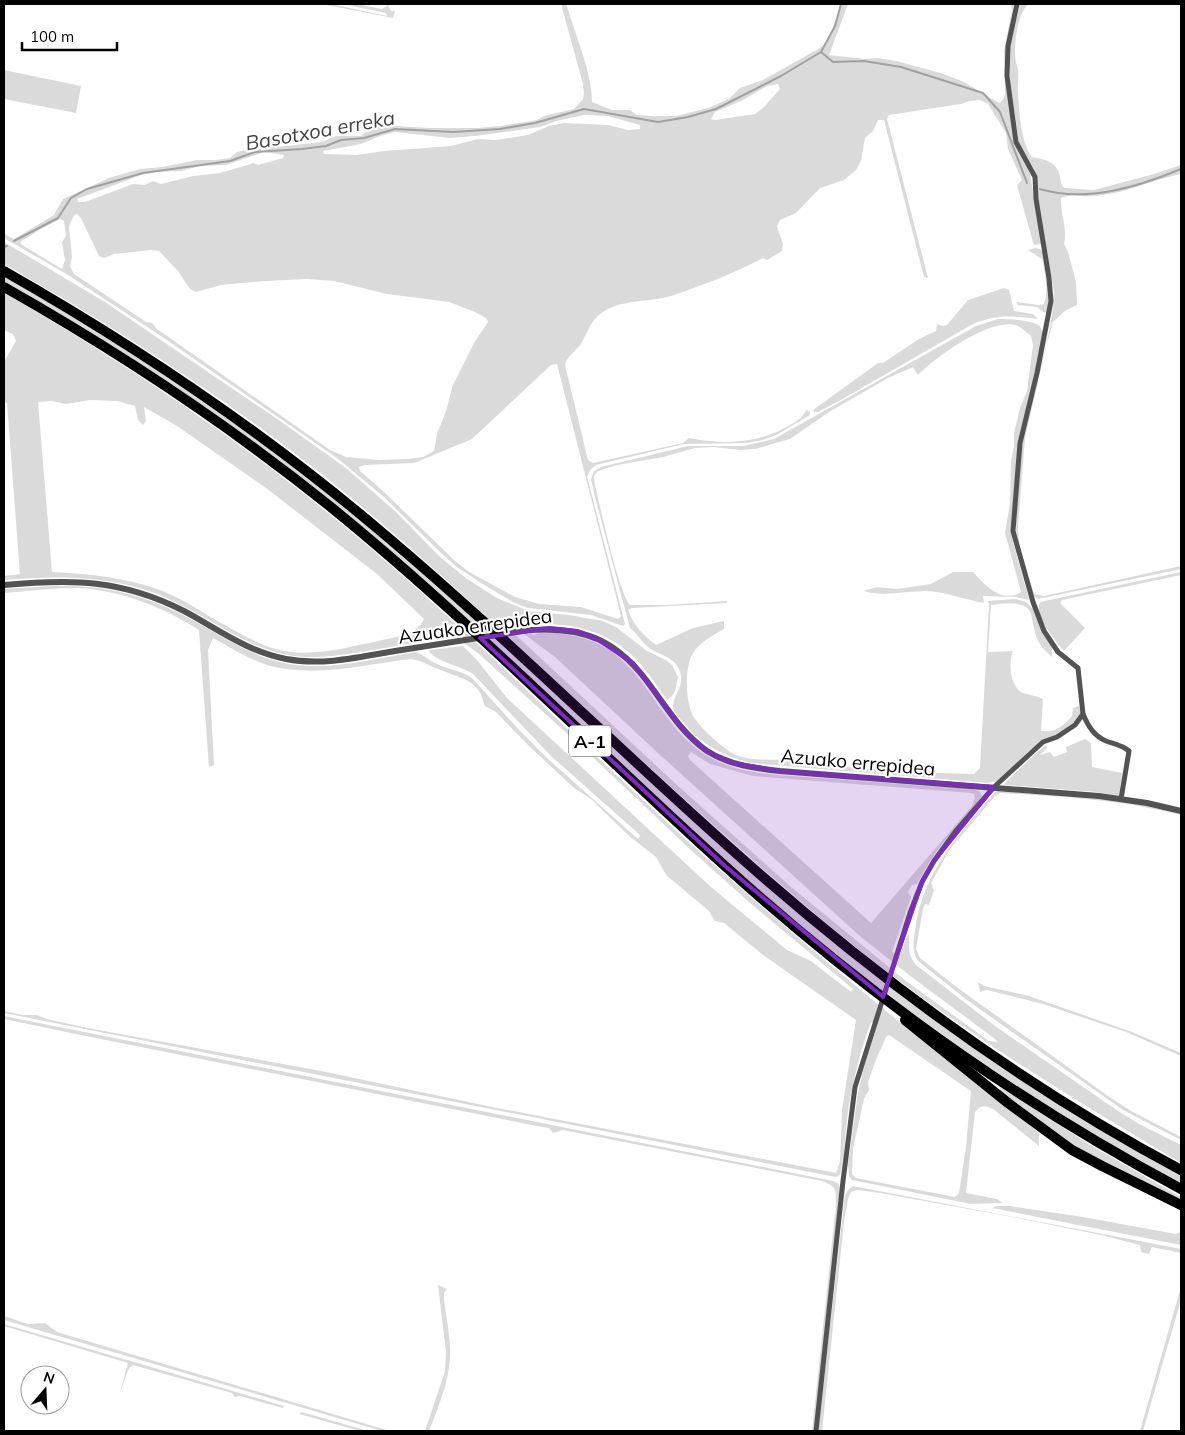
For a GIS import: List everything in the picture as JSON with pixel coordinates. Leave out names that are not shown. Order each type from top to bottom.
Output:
[{"type":"highway","name":"A-1","points":[[4,271],[164,368],[258,434],[344,500],[462,602],[738,855],[814,921],[877,971],[1012,1067],[1088,1116],[1181,1170]]},
{"type":"highway","name":"A-1","points":[[4,287],[113,352],[164,385],[249,445],[333,509],[445,606],[725,866],[839,963],[894,1006],[1001,1082],[1079,1131],[1181,1189]]},
{"type":"highway","points":[[894,1006],[906,1022],[1048,1134],[1102,1166],[1181,1205]]},
{"type":"street","points":[[1017,4],[1008,46],[1006,76],[1016,142],[1035,177],[1036,199],[1051,301],[1037,374],[1020,443],[1013,531],[1044,632],[1058,652],[1078,668],[1083,714],[1089,729],[1104,740],[1123,746],[1129,751],[1121,799]]},
{"type":"street","name":"Azuako errepidea","points":[[4,585],[72,581],[105,584],[145,594],[184,611],[256,650],[288,660],[335,660],[529,630],[549,628],[578,631],[608,644],[633,664],[687,734],[708,752],[733,763],[780,771],[1099,796],[1181,811]]},
{"type":"street","points":[[816,1431],[855,1087],[897,953],[922,882],[934,861],[955,832],[994,787],[1044,742],[1057,737],[1075,725],[1083,714]]},
{"type":"highlighted area","points":[[549,628],[578,631],[597,639],[633,663],[687,734],[708,752],[733,763],[780,771],[994,787],[934,861],[922,882],[883,997],[725,866],[480,638]]},
{"type":"shaded area","points":[[322,4],[331,4],[387,16],[386,13],[342,4],[356,4],[382,9],[388,5],[391,11],[395,11],[393,18]]},
{"type":"shaded area","points":[[561,4],[566,4],[567,6],[589,78],[592,102],[612,110],[630,110],[637,115],[676,116],[708,108],[729,99],[740,88],[763,80],[820,48],[826,44],[830,36],[841,4],[848,4],[829,55],[865,59],[878,58],[941,73],[964,82],[999,103],[1003,100],[1005,94],[1004,51],[1012,10],[1011,4],[1014,4],[1006,47],[1016,146],[1030,174],[1042,244],[1034,245],[1033,242],[1017,185],[1022,180],[1008,149],[1006,133],[988,104],[980,100],[970,101],[889,115],[887,119],[928,278],[924,277],[884,120],[878,120],[873,131],[865,138],[861,161],[856,170],[844,180],[820,188],[796,213],[780,220],[777,226],[783,244],[782,251],[767,260],[763,258],[730,274],[674,295],[621,304],[602,313],[594,320],[581,344],[569,357],[565,365],[588,460],[593,463],[683,443],[689,438],[728,442],[766,436],[790,425],[804,415],[807,409],[808,412],[810,411],[810,415],[778,434],[763,440],[746,443],[684,444],[596,465],[591,469],[587,476],[625,624],[623,626],[591,615],[528,608],[513,602],[486,586],[458,568],[384,497],[337,458],[161,336],[68,275],[4,238],[4,234],[14,239],[54,215],[63,199],[109,178],[140,169],[197,160],[230,158],[237,152],[256,148],[261,149],[261,153],[226,165],[200,166],[181,171],[141,175],[77,199],[78,202],[85,202],[133,184],[145,185],[153,181],[161,184],[193,176],[220,173],[254,163],[258,165],[283,158],[284,155],[265,152],[267,147],[321,142],[337,136],[361,136],[381,125],[477,128],[537,120],[544,116],[574,109],[583,99],[583,84]],"holes":[[[778,84],[780,89],[755,114],[711,119],[715,112],[743,100],[767,86]],[[584,115],[608,116],[640,125],[640,129],[628,130],[608,125],[564,123],[549,126],[528,135],[496,140],[478,139],[451,146],[357,155],[324,154],[323,151],[361,144],[395,132],[450,138],[540,127],[556,121]],[[77,214],[81,218],[99,256],[104,258],[114,254],[151,250],[159,251],[178,271],[190,289],[196,292],[221,285],[265,281],[307,279],[334,281],[387,294],[449,302],[475,312],[487,319],[488,322],[474,343],[453,385],[437,434],[434,451],[423,457],[408,459],[379,460],[346,457],[330,450],[157,329],[152,323],[146,322],[74,274],[70,266],[72,257],[69,226],[74,215]],[[60,219],[64,221],[66,236],[62,242],[65,260],[62,269],[20,242]],[[557,364],[621,616],[618,619],[581,607],[539,604],[515,597],[469,572],[360,471],[359,467],[365,465],[414,463],[472,439],[551,365]]]},
{"type":"shaded area","points":[[1020,4],[1029,4],[1021,14],[1016,40],[1015,56],[1018,68],[1021,126],[1025,144],[1032,157],[1052,163],[1059,173],[1064,188],[1094,190],[1181,165],[1181,174],[1126,190],[1103,195],[1061,198],[1065,233],[1064,244],[1076,282],[1077,305],[1066,310],[1053,322],[1025,438],[1018,527],[1021,553],[1016,529],[1020,460],[1027,419],[1050,329],[1054,292],[1038,204],[1037,180],[1034,169],[1019,143],[1010,81],[1009,53]]},
{"type":"shaded area","points":[[4,70],[81,86],[76,113],[4,99]]},
{"type":"shaded area","points":[[4,242],[105,302],[346,468],[396,512],[440,557],[467,579],[497,598],[528,611],[603,621],[616,627],[647,651],[666,660],[672,665],[678,677],[675,691],[667,700],[634,657],[623,647],[597,633],[554,624],[524,626],[533,635],[546,632],[570,635],[595,643],[616,655],[632,670],[689,743],[709,757],[735,768],[763,774],[961,787],[979,791],[982,796],[978,802],[943,843],[917,884],[912,885],[908,892],[911,897],[892,952],[900,955],[909,935],[910,955],[916,965],[995,1026],[1118,1111],[1181,1145],[1181,1163],[1016,1062],[896,979],[826,923],[733,842],[446,580],[344,492],[304,460],[179,371],[92,316],[4,264]],"holes":[[[507,621],[555,657],[861,937],[998,1042],[989,1041],[906,981],[791,887],[677,785],[503,623]],[[691,752],[710,764],[753,776],[971,793],[974,794],[975,798],[972,806],[871,923],[690,760],[688,756]]]},
{"type":"shaded area","points":[[1035,248],[1044,252],[1049,289],[1048,313],[1043,312],[1037,307],[1018,305],[1016,302],[1044,304],[1046,278],[1043,262],[1042,259],[1028,250]]},
{"type":"shaded area","points":[[4,276],[134,354],[236,425],[302,474],[398,552],[895,990],[1181,1175],[1181,1185],[1099,1137],[1002,1076],[863,976],[731,866],[441,596],[166,381],[109,344],[4,282]]},
{"type":"shaded area","points":[[1004,288],[1009,290],[1014,311],[1033,314],[1038,319],[1005,317],[973,324],[839,401],[818,412],[814,412],[813,410],[878,363],[883,363],[919,339],[936,331],[937,324],[947,325],[968,300]]},
{"type":"shaded area","points":[[4,293],[105,354],[202,419],[297,488],[388,563],[734,883],[895,1018],[1039,1133],[1039,1146],[993,1109],[983,1106],[975,1112],[966,1193],[997,1199],[1003,1203],[971,1204],[852,1180],[849,1176],[848,1164],[858,1093],[877,1026],[871,1022],[864,1042],[849,1105],[840,1175],[836,1177],[4,1013],[4,1011],[23,1015],[36,1015],[88,1028],[321,1071],[497,1108],[836,1173],[840,1162],[842,1110],[856,1020],[763,955],[724,923],[715,921],[709,911],[666,875],[656,857],[628,835],[591,799],[573,787],[496,712],[485,706],[480,693],[471,683],[423,662],[411,659],[329,670],[296,670],[262,663],[213,638],[208,650],[214,765],[209,767],[199,630],[156,607],[110,592],[77,588],[4,593],[4,589],[77,586],[123,592],[167,607],[231,642],[257,654],[284,663],[317,666],[333,665],[418,653],[434,663],[464,673],[472,678],[548,759],[638,839],[639,834],[551,756],[473,674],[440,660],[429,652],[430,650],[463,646],[477,660],[507,698],[711,887],[787,950],[811,961],[851,992],[853,989],[750,903],[581,746],[479,654],[453,635],[347,654],[318,657],[288,655],[258,646],[175,602],[134,586],[91,579],[4,580],[4,576],[20,574],[7,403],[4,402],[4,362],[16,341],[13,334],[4,330]],"holes":[[[90,400],[117,401],[135,406],[138,420],[143,425],[146,421],[144,407],[177,426],[266,488],[377,574],[424,619],[420,625],[416,629],[398,637],[352,647],[298,653],[272,648],[252,640],[182,600],[157,589],[105,577],[52,572],[38,402],[52,401],[66,404]],[[889,1035],[971,1091],[966,1147],[959,1193],[955,1197],[856,1178],[852,1174],[853,1149],[864,1099],[869,1090],[868,1082],[886,1037]]]},
{"type":"shaded area","points":[[998,319],[1034,323],[1039,325],[1044,333],[1018,441],[1012,528],[1013,542],[1029,600],[1016,597],[983,596],[984,603],[933,591],[886,594],[863,591],[877,587],[897,589],[931,584],[953,572],[973,572],[988,587],[1001,594],[1007,596],[1021,592],[1005,533],[1010,503],[1014,433],[1020,408],[1027,391],[1033,345],[1031,336],[1015,325],[1004,324],[978,333],[950,349],[918,375],[913,367],[888,378],[829,412],[790,439],[755,449],[695,448],[663,457],[617,465],[598,471],[594,476],[595,485],[615,568],[630,605],[667,605],[727,601],[727,603],[632,608],[628,610],[640,630],[656,645],[693,628],[724,621],[724,629],[699,645],[694,651],[688,666],[687,694],[692,714],[699,724],[718,743],[736,755],[761,760],[808,760],[851,767],[974,774],[980,768],[988,601],[1015,599],[1026,602],[1033,609],[1043,635],[1052,646],[1052,657],[1037,639],[1028,609],[1013,603],[991,605],[988,652],[1013,651],[1011,656],[1011,674],[1015,686],[1023,693],[1043,699],[1041,731],[1051,731],[1059,728],[1072,716],[1073,708],[1079,706],[1081,713],[1073,725],[1045,742],[997,781],[988,783],[751,763],[722,753],[705,743],[690,730],[674,710],[674,701],[681,680],[679,669],[669,658],[648,647],[630,628],[596,501],[591,479],[594,471],[601,467],[688,446],[744,446],[774,439],[976,326]]},
{"type":"shaded area","points":[[1021,553],[1034,594],[1044,596],[1181,566],[1181,569],[1038,599],[1033,595]]},
{"type":"shaded area","points":[[1181,572],[1181,575],[1062,600],[1060,603],[1085,628],[1064,651],[1046,628],[1040,614],[1040,602]]},
{"type":"shaded area","points":[[1085,739],[1091,743],[1092,767],[1122,773],[1119,796],[1096,792],[1004,784],[1046,745],[1047,748],[1040,755],[1050,752],[1054,757],[1067,752],[1066,747]]},
{"type":"shaded area","points":[[995,792],[1099,798],[1181,814],[1096,800],[1000,793],[996,795],[950,849],[931,883],[934,890],[929,905],[925,904],[923,909],[916,949],[920,958],[955,986],[1108,1096],[1131,1111],[1181,1137],[1181,1140],[1123,1110],[967,1000],[918,961],[913,943],[925,890],[934,872],[956,839]]},
{"type":"shaded area","points":[[978,982],[984,986],[1029,996],[1132,1032],[1181,1053],[1181,1056],[1126,1032],[1043,1004],[987,990],[980,992]]},
{"type":"shaded area","points":[[4,1016],[833,1181],[839,1184],[814,1431],[812,1431],[836,1204],[835,1189],[827,1183],[563,1130],[553,1133],[549,1128],[71,1033],[4,1019]]},
{"type":"shaded area","points":[[1000,1087],[1090,1145],[1181,1197],[1181,1201],[1083,1152],[999,1092]]},
{"type":"shaded area","points":[[853,1186],[1181,1249],[1181,1253],[1152,1247],[1149,1254],[1141,1252],[1140,1245],[1101,1235],[880,1193],[857,1190],[851,1192],[844,1222],[822,1431],[818,1431],[845,1195]]},
{"type":"shaded area","points":[[1010,1206],[1083,1217],[1176,1234],[1181,1232],[1181,1245],[992,1208]]},
{"type":"shaded area","points":[[438,1285],[447,1289],[444,1293],[444,1299],[450,1357],[445,1385],[436,1413],[429,1431],[425,1431],[445,1371],[446,1352]]},
{"type":"shaded area","points":[[1181,1287],[1181,1300],[1143,1431],[1140,1431]]},
{"type":"shaded area","points":[[4,1316],[28,1324],[45,1323],[57,1332],[390,1431],[382,1431],[4,1320]]},
{"type":"shaded area","points":[[4,1324],[284,1406],[283,1408],[240,1396],[235,1397],[232,1393],[133,1365],[129,1368],[120,1393],[128,1363],[4,1326]]},
{"type":"shaded area","points":[[302,1412],[368,1431],[360,1431],[299,1414]]},
{"type":"waterway","name":"Basotxoa erreka","points":[[14,241],[58,218],[71,198],[87,189],[143,173],[230,161],[255,152],[326,146],[341,140],[364,138],[395,129],[453,132],[500,129],[535,123],[584,109],[658,122],[688,117],[716,109],[781,76],[821,52],[835,26],[841,4]]},
{"type":"waterway","points":[[821,52],[833,62],[864,61],[901,67],[983,93],[1000,112],[1027,183]]},
{"type":"waterway","points":[[1040,189],[1058,193],[1093,194],[1130,187],[1181,169]]}]
